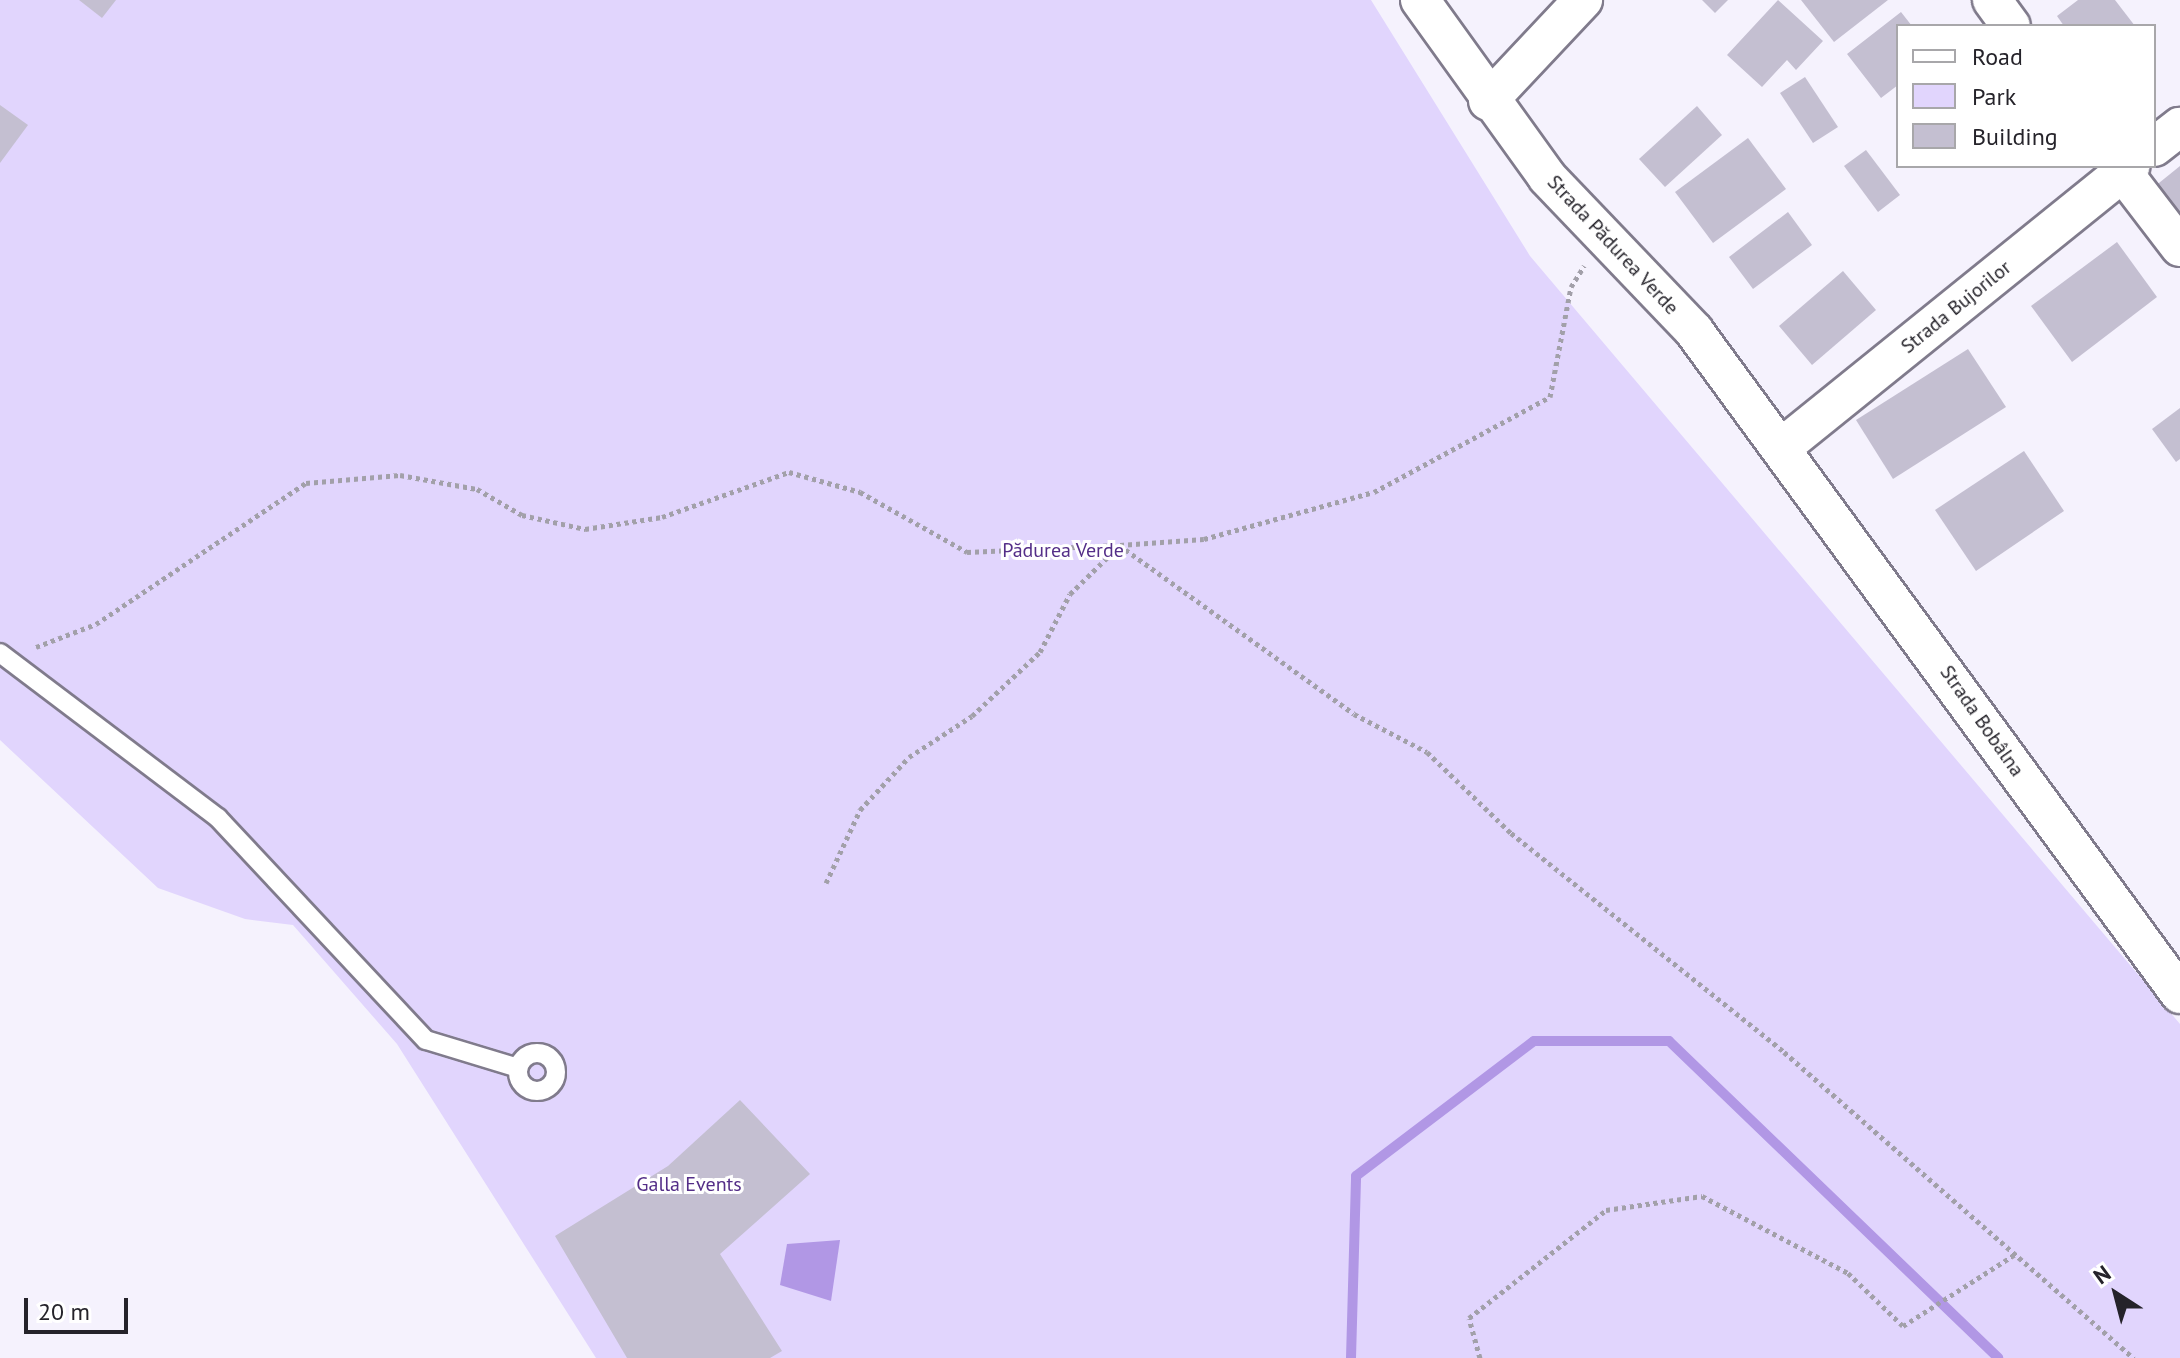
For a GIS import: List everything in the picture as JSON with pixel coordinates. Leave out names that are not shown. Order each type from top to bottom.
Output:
[{"type":"street","name":"Strada Pădurea Verde","points":[[1420,0],[1488,101],[1591,227],[1694,331],[1781,448]]},
{"type":"street","points":[[1488,101],[1583,0]]},
{"type":"street","points":[[1992,0],[2010,24]]},
{"type":"street","points":[[2156,145],[2180,127]]},
{"type":"street","points":[[2124,168],[2180,247]]},
{"type":"street","name":"Strada Bujorilor","points":[[1781,448],[2124,168]]},
{"type":"street","name":"Strada Bobâlna","points":[[1781,448],[2180,994]]},
{"type":"lane","points":[[2,654],[218,818],[426,1040],[518,1068]]},
{"type":"path","points":[[2,654],[96,624],[306,483],[400,475],[477,489],[522,515],[585,529],[662,517],[789,472],[860,492],[967,552],[1204,539],[1374,492],[1550,397],[1571,287],[1595,252]]},
{"type":"path","points":[[826,883],[860,810],[909,757],[972,716],[1040,652],[1070,594],[1119,545]]},
{"type":"path","points":[[1119,545],[1354,714],[1427,752],[1511,833],[2017,1253],[2134,1358]]},
{"type":"path","points":[[1480,1358],[1469,1318],[1506,1282],[1606,1210],[1702,1196],[1848,1273],[1903,1326],[2017,1253]]},
{"type":"green space","name":"Pădurea Verde","points":[[0,0],[1371,0],[1530,256],[2180,1024],[2180,1358],[596,1358],[397,1044],[293,925],[245,919],[158,888],[0,740]]},
{"type":"shaded area","points":[[840,1240],[831,1301],[780,1285],[787,1244]]},
{"type":"building","points":[[79,0],[116,0],[102,18]]},
{"type":"building","points":[[1702,0],[1728,0],[1715,13]]},
{"type":"building","points":[[1778,0],[1823,41],[1796,70],[1787,60],[1762,87],[1727,55]]},
{"type":"building","points":[[1801,0],[1888,0],[1834,42]]},
{"type":"building","points":[[2078,0],[2115,0],[2133,24],[2063,24],[2057,16]]},
{"type":"building","points":[[1901,12],[1910,24],[1896,24],[1896,87],[1881,98],[1847,54]]},
{"type":"building","points":[[1805,77],[1838,127],[1813,143],[1780,93]]},
{"type":"building","points":[[0,105],[28,125],[0,163]]},
{"type":"building","points":[[1697,106],[1722,135],[1665,187],[1639,159]]},
{"type":"building","points":[[1748,138],[1786,189],[1713,243],[1675,192]]},
{"type":"building","points":[[1866,150],[1900,195],[1878,212],[1844,166]]},
{"type":"building","points":[[2180,166],[2180,219],[2154,187]]},
{"type":"building","points":[[1788,212],[1812,245],[1753,289],[1729,257]]},
{"type":"building","points":[[2117,242],[2157,297],[2072,362],[2031,306]]},
{"type":"building","points":[[1843,271],[1876,310],[1812,365],[1779,326]]},
{"type":"building","points":[[1968,349],[2006,407],[1893,479],[1856,420]]},
{"type":"building","points":[[2180,408],[2180,459],[2176,462],[2152,429]]},
{"type":"building","points":[[2024,451],[2064,511],[1976,571],[1935,510]]},
{"type":"building","name":"Galla Events","points":[[740,1100],[810,1174],[720,1254],[782,1351],[770,1358],[627,1358],[555,1236],[668,1166]]},
{"type":"waterway","points":[[1351,1358],[1356,1176],[1534,1041],[1669,1041],[1998,1358]]}]
